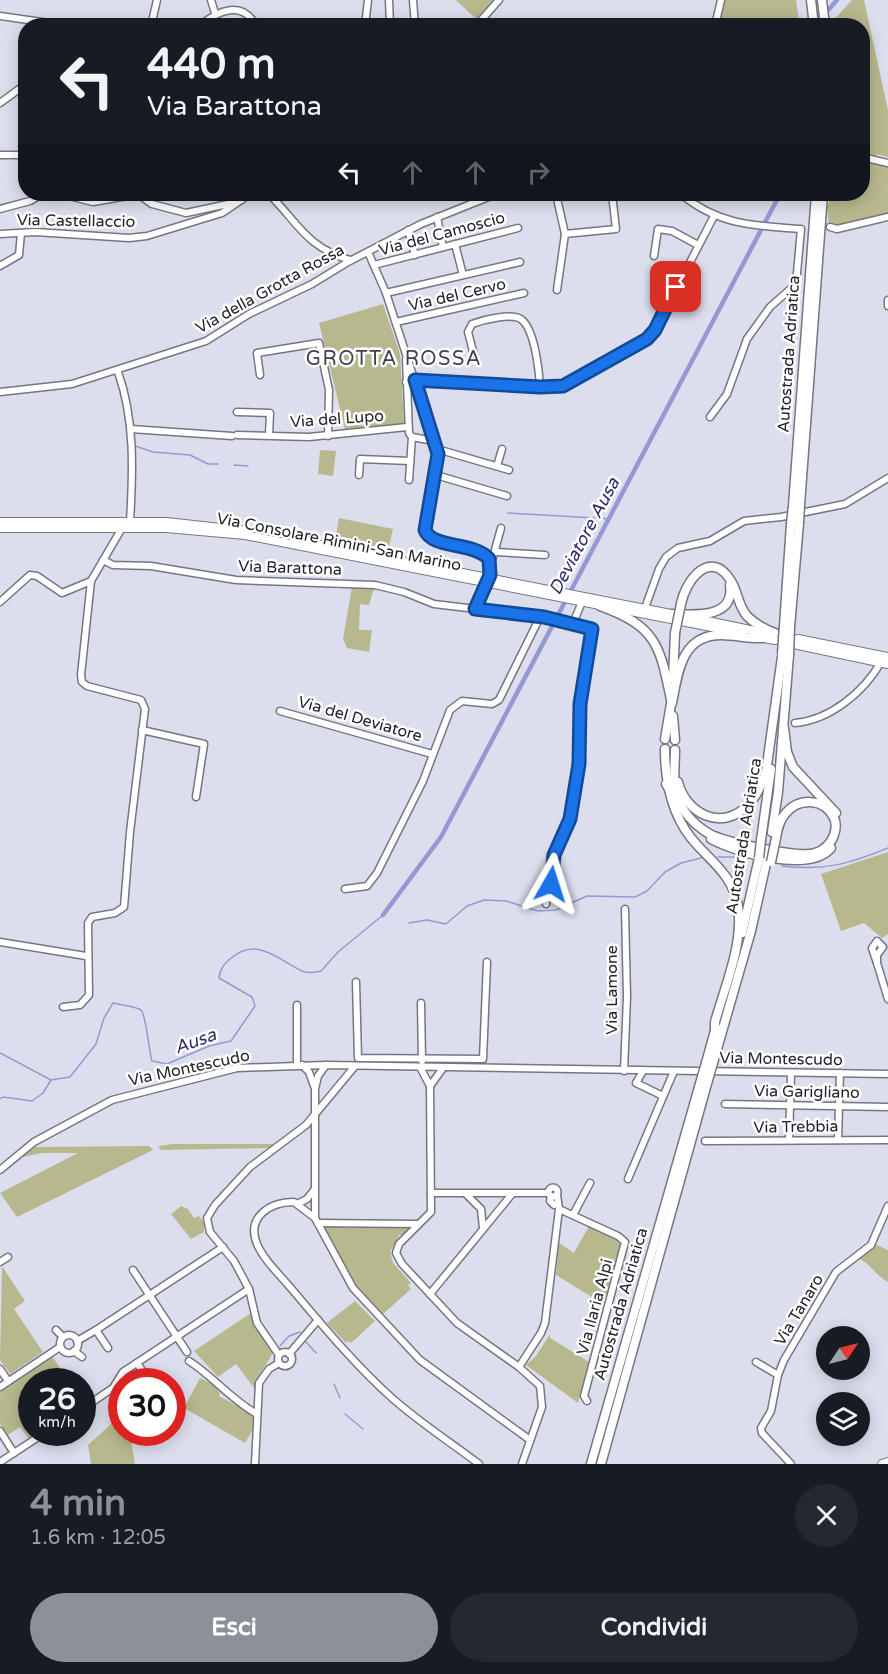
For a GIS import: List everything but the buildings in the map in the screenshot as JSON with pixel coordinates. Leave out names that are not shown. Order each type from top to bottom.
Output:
[{"type":"highway","points":[[811,0],[813,18]]},
{"type":"highway","points":[[822,0],[824,18]]},
{"type":"highway","name":"Autostrada Adriatica","points":[[769,843],[795,523],[816,201]]},
{"type":"highway","name":"Autostrada Adriatica","points":[[796,505],[822,201]]},
{"type":"highway","points":[[766,859],[769,843],[784,814],[801,802],[813,801],[823,805],[836,824],[830,843],[813,854],[780,851],[717,837],[691,820],[685,812],[676,792],[672,705],[675,633],[685,587],[693,575],[708,568],[724,574],[732,584],[747,615],[758,626],[775,636]]},
{"type":"highway","points":[[672,614],[700,615],[722,608],[730,593],[724,574]]},
{"type":"highway","points":[[600,606],[635,621],[652,636],[661,651],[672,705]]},
{"type":"highway","points":[[715,1030],[715,1022],[738,936],[738,904],[726,876],[688,834],[666,784],[665,744],[681,663],[687,650],[696,642],[720,635],[763,638]]},
{"type":"highway","points":[[675,767],[684,796],[690,806],[703,816],[721,818],[740,812],[748,805],[761,786],[766,772],[784,655]]},
{"type":"highway","name":"Autostrada Adriatica","points":[[591,1464],[704,1080],[751,931],[758,920],[784,728],[784,655]]},
{"type":"highway","points":[[666,784],[695,828],[724,846],[797,861],[818,859],[833,846],[838,837],[839,821],[828,801],[804,781],[793,767],[787,752],[784,728]]},
{"type":"highway","name":"Autostrada Adriatica","points":[[710,1063],[715,1030],[747,915],[766,859]]},
{"type":"highway","name":"Autostrada Adriatica","points":[[601,1464],[704,1080]]},
{"type":"main road","name":"Via Consolare Rimini-San Marino","points":[[0,522],[130,522],[225,527],[557,594],[600,606],[763,638],[775,636]]},
{"type":"main road","name":"Via Consolare Rimini-San Marino","points":[[0,528],[166,528],[245,535],[487,580]]},
{"type":"main road","name":"Via Consolare Rimini-San Marino","points":[[579,600],[645,608],[775,636]]},
{"type":"main road","points":[[798,642],[886,658]]},
{"type":"main road","points":[[882,1464],[888,1462]]},
{"type":"street","points":[[153,18],[157,0]]},
{"type":"street","points":[[211,0],[215,13]]},
{"type":"street","points":[[366,18],[368,0]]},
{"type":"street","points":[[388,0],[389,18]]},
{"type":"street","points":[[412,0],[414,18]]},
{"type":"street","points":[[483,18],[499,0]]},
{"type":"street","points":[[717,18],[721,0]]},
{"type":"street","points":[[210,18],[224,9],[246,12],[250,18]]},
{"type":"street","points":[[0,16],[18,19]]},
{"type":"street","points":[[0,103],[18,90]]},
{"type":"street","points":[[0,155],[18,155]]},
{"type":"street","points":[[870,158],[888,162]]},
{"type":"street","points":[[0,210],[30,201]]},
{"type":"street","points":[[148,201],[186,213],[231,202],[234,204]]},
{"type":"street","name":"Via Castellaccio","points":[[0,234],[129,238],[207,218],[239,201]]},
{"type":"street","points":[[276,201],[314,244],[328,253],[351,260]]},
{"type":"street","name":"Via della Grotta Rossa","points":[[0,392],[72,384],[118,372],[206,341],[249,314],[312,284],[408,230],[478,201]]},
{"type":"street","points":[[556,290],[565,234],[558,201]]},
{"type":"street","points":[[565,234],[616,229],[613,201]]},
{"type":"street","points":[[693,201],[714,216],[755,225],[801,229],[796,284],[770,307],[747,339],[727,394],[710,417]]},
{"type":"street","points":[[406,382],[415,380],[553,387],[574,381],[647,339],[655,330],[714,216]]},
{"type":"street","points":[[437,217],[443,247]]},
{"type":"street","points":[[830,227],[837,229],[888,217]]},
{"type":"street","name":"Via del Camoscio","points":[[374,266],[518,228]]},
{"type":"street","points":[[654,256],[658,229],[672,231],[698,245]]},
{"type":"street","points":[[408,230],[414,255]]},
{"type":"street","points":[[0,266],[19,255],[21,233]]},
{"type":"street","points":[[455,244],[463,275]]},
{"type":"street","points":[[368,252],[386,293],[437,449],[436,475],[426,534],[433,540],[481,552],[491,564]]},
{"type":"street","points":[[386,293],[520,262]]},
{"type":"street","name":"Via del Cervo","points":[[396,322],[524,293]]},
{"type":"street","points":[[888,300],[888,306]]},
{"type":"street","points":[[474,355],[468,332],[472,324],[514,316],[522,320],[535,348],[540,387]]},
{"type":"street","points":[[260,375],[257,353],[319,343],[329,390],[328,436]]},
{"type":"street","points":[[405,353],[407,428],[412,437],[408,480]]},
{"type":"street","points":[[63,1007],[80,1005],[89,995],[90,974],[86,956],[88,923],[92,917],[116,913],[124,907],[145,704],[141,700],[81,682],[91,582],[122,528],[130,522],[131,429],[126,394],[118,372]]},
{"type":"street","name":"Via del Lupo","points":[[237,412],[270,413],[269,435]]},
{"type":"street","name":"Via del Lupo","points":[[131,429],[234,435],[328,436],[407,428]]},
{"type":"street","points":[[412,437],[434,441]]},
{"type":"street","points":[[437,449],[509,470]]},
{"type":"street","points":[[497,466],[502,449]]},
{"type":"street","points":[[359,475],[360,459],[410,461]]},
{"type":"street","points":[[436,475],[507,496]]},
{"type":"street","points":[[645,608],[659,569],[666,557],[678,549],[710,541],[744,521],[799,514],[845,504],[888,478]]},
{"type":"street","points":[[475,609],[496,552],[501,528]]},
{"type":"street","points":[[496,552],[545,555]]},
{"type":"street","name":"Via Barattona","points":[[103,560],[113,565],[151,566],[236,580],[375,585],[404,592],[434,604],[542,617],[571,623]]},
{"type":"street","points":[[0,602],[30,575],[37,576],[62,593],[91,582]]},
{"type":"street","points":[[546,904],[554,855],[570,819],[579,764],[580,704],[593,634],[590,627],[571,623],[579,600]]},
{"type":"street","name":"Via del Deviatore","points":[[345,889],[367,886],[377,873],[423,781],[450,710],[457,703],[467,701],[492,704],[499,700],[542,617]]},
{"type":"street","points":[[795,723],[823,717],[862,687],[886,658]]},
{"type":"street","name":"Via del Deviatore","points":[[280,711],[432,754]]},
{"type":"street","points":[[142,730],[204,744],[196,797]]},
{"type":"street","name":"Via Lamone","points":[[624,1071],[627,997],[625,909]]},
{"type":"street","points":[[0,942],[86,956]]},
{"type":"street","points":[[356,982],[357,1058],[483,1059],[487,962]]},
{"type":"street","points":[[877,963],[888,999]]},
{"type":"street","points":[[421,1003],[421,1067],[431,1081]]},
{"type":"street","points":[[297,1005],[300,1065],[315,1076]]},
{"type":"street","points":[[315,1065],[316,1221]]},
{"type":"street","points":[[315,1076],[326,1065]]},
{"type":"street","name":"Via Montescudo","points":[[0,1170],[34,1142],[112,1100],[237,1068],[326,1065],[888,1074]]},
{"type":"street","points":[[279,1363],[279,1355],[258,1323],[249,1289],[223,1246],[213,1238],[207,1225],[211,1210],[250,1167],[292,1137],[355,1066]]},
{"type":"street","points":[[432,1068],[431,1212],[399,1244],[396,1253],[402,1264],[457,1323],[535,1380],[542,1392],[542,1407],[522,1464]]},
{"type":"street","points":[[431,1081],[443,1068]]},
{"type":"street","points":[[643,1071],[636,1083],[663,1096]]},
{"type":"street","points":[[628,1179],[674,1071]]},
{"type":"street","points":[[789,1140],[791,1073]]},
{"type":"street","points":[[838,1139],[840,1073]]},
{"type":"street","name":"Via Garigliano","points":[[725,1104],[888,1107]]},
{"type":"street","name":"Via Trebbia","points":[[705,1141],[888,1140]]},
{"type":"street","points":[[573,1215],[590,1183]]},
{"type":"street","points":[[315,1190],[308,1199],[297,1204],[273,1204],[256,1219],[254,1230],[256,1241],[263,1255],[318,1320],[392,1398],[479,1464]]},
{"type":"street","points":[[431,1193],[552,1195],[550,1201],[557,1207],[545,1323],[541,1334],[519,1367]]},
{"type":"street","points":[[464,1194],[481,1209],[484,1218],[482,1228]]},
{"type":"street","points":[[430,1294],[512,1194]]},
{"type":"street","points":[[297,1204],[316,1221],[353,1288],[420,1360],[531,1440]]},
{"type":"street","name":"Via Tanaro","points":[[791,1464],[762,1433],[761,1428],[771,1412],[778,1375],[836,1272],[871,1245],[888,1206]]},
{"type":"street","name":"Via Ilaria Alpi","points":[[557,1207],[618,1236],[625,1242],[584,1396],[587,1401]]},
{"type":"street","points":[[316,1221],[418,1224]]},
{"type":"street","points":[[74,1351],[77,1341],[223,1246]]},
{"type":"street","points":[[0,1262],[8,1257]]},
{"type":"street","points":[[133,1270],[187,1352]]},
{"type":"street","points":[[96,1400],[113,1388],[119,1376],[249,1289]]},
{"type":"street","points":[[289,1354],[318,1320]]},
{"type":"street","points":[[56,1330],[63,1337]]},
{"type":"street","points":[[96,1330],[108,1348]]},
{"type":"street","points":[[63,1337],[73,1336],[77,1341]]},
{"type":"street","points":[[0,1387],[60,1347],[63,1337]]},
{"type":"street","points":[[60,1347],[65,1352],[74,1351],[81,1357]]},
{"type":"street","points":[[279,1355],[285,1352],[289,1354]]},
{"type":"street","points":[[279,1363],[289,1365],[292,1361],[289,1354]]},
{"type":"street","points":[[189,1361],[211,1376],[236,1402],[257,1414]]},
{"type":"street","points":[[756,1362],[778,1375]]},
{"type":"street","points":[[137,1363],[140,1368]]},
{"type":"street","points":[[255,1464],[259,1383],[270,1369],[279,1363]]},
{"type":"street","points":[[0,1369],[8,1381]]},
{"type":"street","points":[[0,1431],[14,1453]]},
{"type":"street","points":[[0,1462],[25,1446]]},
{"type":"green space","points":[[456,0],[497,0],[481,18],[475,18]]},
{"type":"green space","points":[[723,0],[796,0],[798,18],[723,18],[720,17]]},
{"type":"green space","points":[[852,0],[864,0],[868,18],[836,18]]},
{"type":"green space","points":[[870,28],[888,110],[888,157],[876,154],[875,163],[888,167],[888,214],[834,226],[829,224],[827,208],[830,201],[870,201]]},
{"type":"green space","points":[[383,304],[400,354],[404,424],[345,429],[319,323]]},
{"type":"green space","points":[[320,450],[336,451],[333,476],[318,474]]},
{"type":"green space","points":[[339,518],[393,529],[388,551],[335,541]]},
{"type":"green space","points":[[352,587],[374,588],[369,605],[360,604],[359,630],[372,630],[369,652],[347,648],[343,639]]},
{"type":"green space","points":[[888,852],[888,934],[882,938],[864,923],[841,931],[821,874]]},
{"type":"green space","points":[[279,1144],[274,1148],[160,1150],[159,1146]]},
{"type":"green space","points":[[149,1146],[153,1150],[17,1217],[0,1193],[78,1153],[42,1153],[22,1157],[35,1147]]},
{"type":"green space","points":[[181,1206],[188,1209],[194,1218],[199,1216],[204,1223],[204,1232],[191,1239],[171,1214]]},
{"type":"green space","points":[[326,1226],[345,1226],[345,1228],[407,1226],[409,1230],[402,1237],[400,1234],[390,1252],[393,1263],[411,1283],[408,1285],[411,1289],[383,1314],[357,1286],[325,1228]]},
{"type":"green space","points":[[589,1226],[617,1240],[622,1247],[605,1305],[556,1275],[559,1243],[574,1253]]},
{"type":"green space","points":[[875,1244],[888,1250],[888,1282],[858,1258]]},
{"type":"green space","points":[[2,1266],[25,1301],[14,1309],[43,1352],[10,1374],[0,1360]]},
{"type":"green space","points":[[355,1301],[375,1321],[351,1343],[348,1341],[346,1343],[327,1323]]},
{"type":"green space","points":[[251,1313],[254,1325],[273,1353],[258,1377],[255,1389],[236,1364],[218,1377],[194,1351]]},
{"type":"green space","points":[[550,1334],[550,1338],[589,1362],[578,1403],[526,1365],[536,1356]]},
{"type":"green space","points":[[52,1356],[60,1368],[34,1368]]},
{"type":"green space","points":[[18,1378],[18,1428],[8,1435],[0,1424],[0,1390]]},
{"type":"green space","points":[[200,1378],[212,1384],[220,1393],[219,1396],[254,1415],[253,1429],[245,1443],[186,1409],[186,1404]]},
{"type":"green space","points":[[108,1427],[108,1446],[132,1446],[135,1464],[91,1464],[88,1446],[96,1446],[96,1438]]},
{"type":"waterway","name":"Deviatore Ausa","points":[[821,18],[837,0]]},
{"type":"waterway","name":"Deviatore Ausa","points":[[383,915],[441,837],[776,201]]},
{"type":"waterway","points":[[135,446],[153,452],[190,455],[208,464],[218,464]]},
{"type":"waterway","points":[[234,465],[248,466]]},
{"type":"waterway","points":[[508,513],[595,518]]},
{"type":"waterway","name":"Deviatore Ausa","points":[[601,517],[608,520]]},
{"type":"waterway","points":[[782,866],[811,868],[837,865],[888,848]]},
{"type":"waterway","points":[[718,857],[743,857]]},
{"type":"waterway","points":[[409,923],[427,920],[446,924],[467,906],[484,900],[506,901],[538,911],[556,910],[587,896],[635,897],[647,891],[665,872],[681,863],[701,858]]},
{"type":"waterway","name":"Ausa","points":[[0,1053],[51,1080],[70,1077],[96,1044],[104,1018],[113,1003],[141,1010],[152,1061],[167,1064],[209,1046],[231,1041],[255,1006],[252,997],[219,978],[223,967],[230,959],[240,952],[258,949],[304,972],[321,971],[338,952],[383,915]]},
{"type":"waterway","points":[[0,1099],[3,1097],[32,1101],[43,1093],[51,1080]]},
{"type":"waterway","points":[[280,1346],[289,1336],[300,1332]]},
{"type":"waterway","points":[[305,1341],[316,1353]]},
{"type":"waterway","points":[[334,1384],[340,1398]]},
{"type":"waterway","points":[[345,1414],[363,1429]]},
{"type":"district","name":"GROTTA ROSSA","points":[[394,359]]},
{"type":"route","points":[[551,884],[552,863],[570,819],[572,795],[579,764],[580,704],[592,629],[588,626],[544,617],[475,609],[490,575],[489,559],[481,552],[433,540],[426,534],[438,454],[415,380],[540,387],[563,386],[647,339],[655,330],[676,287]]}]
